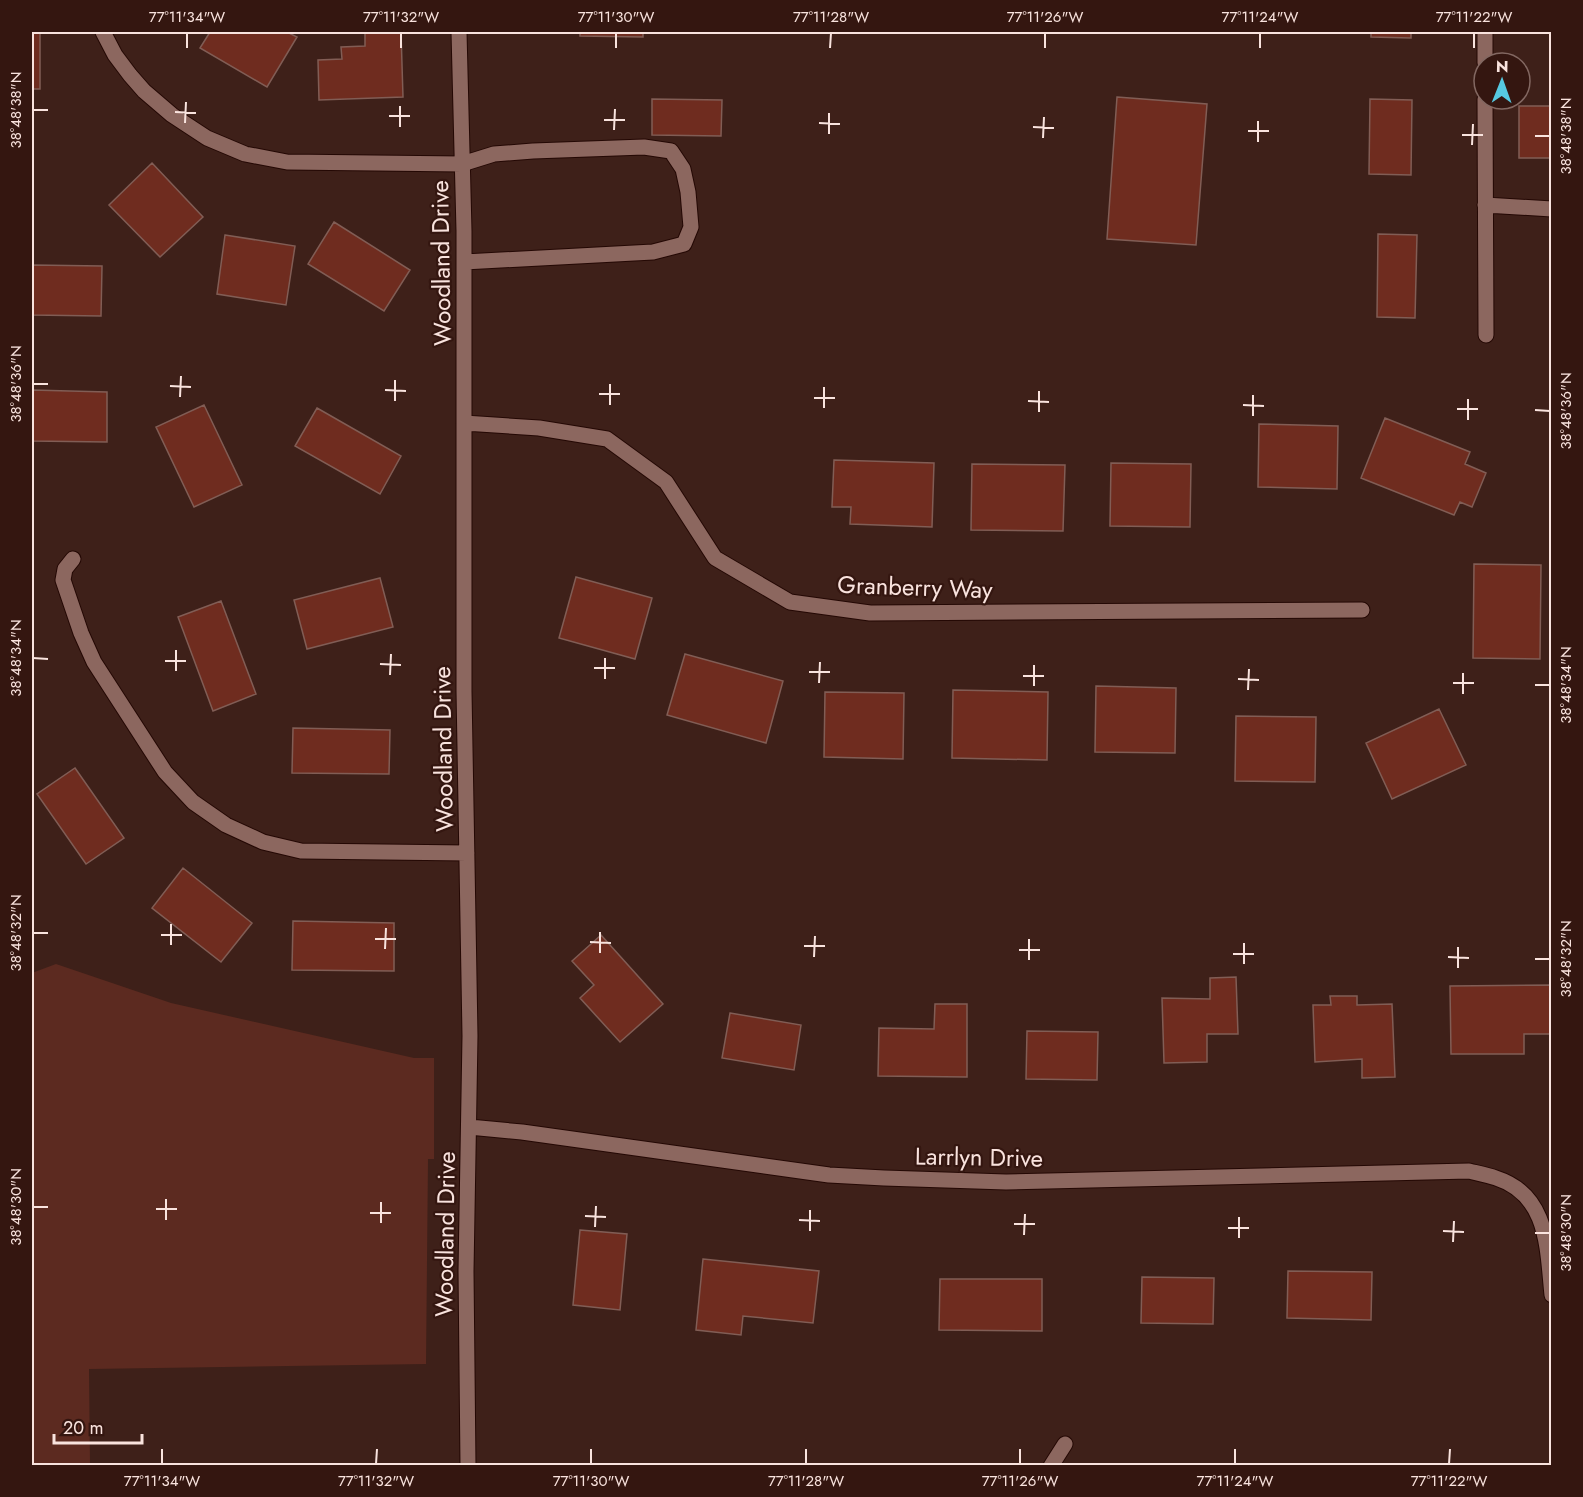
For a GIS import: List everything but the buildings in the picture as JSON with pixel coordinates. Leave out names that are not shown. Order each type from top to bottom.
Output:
[{"type":"street","points":[[103,32],[115,55],[144,91],[172,115],[207,138],[245,154],[287,162],[462,164],[494,154],[644,147],[671,151],[683,169],[688,192],[691,227],[684,244],[653,252],[464,262]]},
{"type":"street","name":"Woodland Drive","points":[[459,32],[464,262],[464,691],[470,1036],[466,1271],[468,1466]]},
{"type":"street","points":[[1485,32],[1485,51]]},
{"type":"street","points":[[1485,111],[1485,335]]},
{"type":"street","points":[[1485,204],[1551,208]]},
{"type":"street","name":"Granberry Way","points":[[464,423],[539,428],[607,440],[666,482],[715,558],[790,602],[870,613],[1362,610]]},
{"type":"street","points":[[73,560],[65,569],[63,580],[81,633],[94,662],[165,772],[193,802],[226,825],[254,838],[301,851],[467,853]]},
{"type":"street","name":"Larrlyn Drive","points":[[469,1127],[522,1132],[829,1175],[884,1178],[1006,1182],[1469,1171],[1497,1178],[1520,1191],[1536,1210],[1546,1232],[1551,1294]]},
{"type":"street","points":[[1051,1466],[1065,1444]]},
{"type":"shaded area","points":[[56,964],[171,1003],[414,1058],[434,1058],[434,1159],[428,1159],[426,1364],[89,1369],[90,1465],[32,1465],[32,973]]}]
